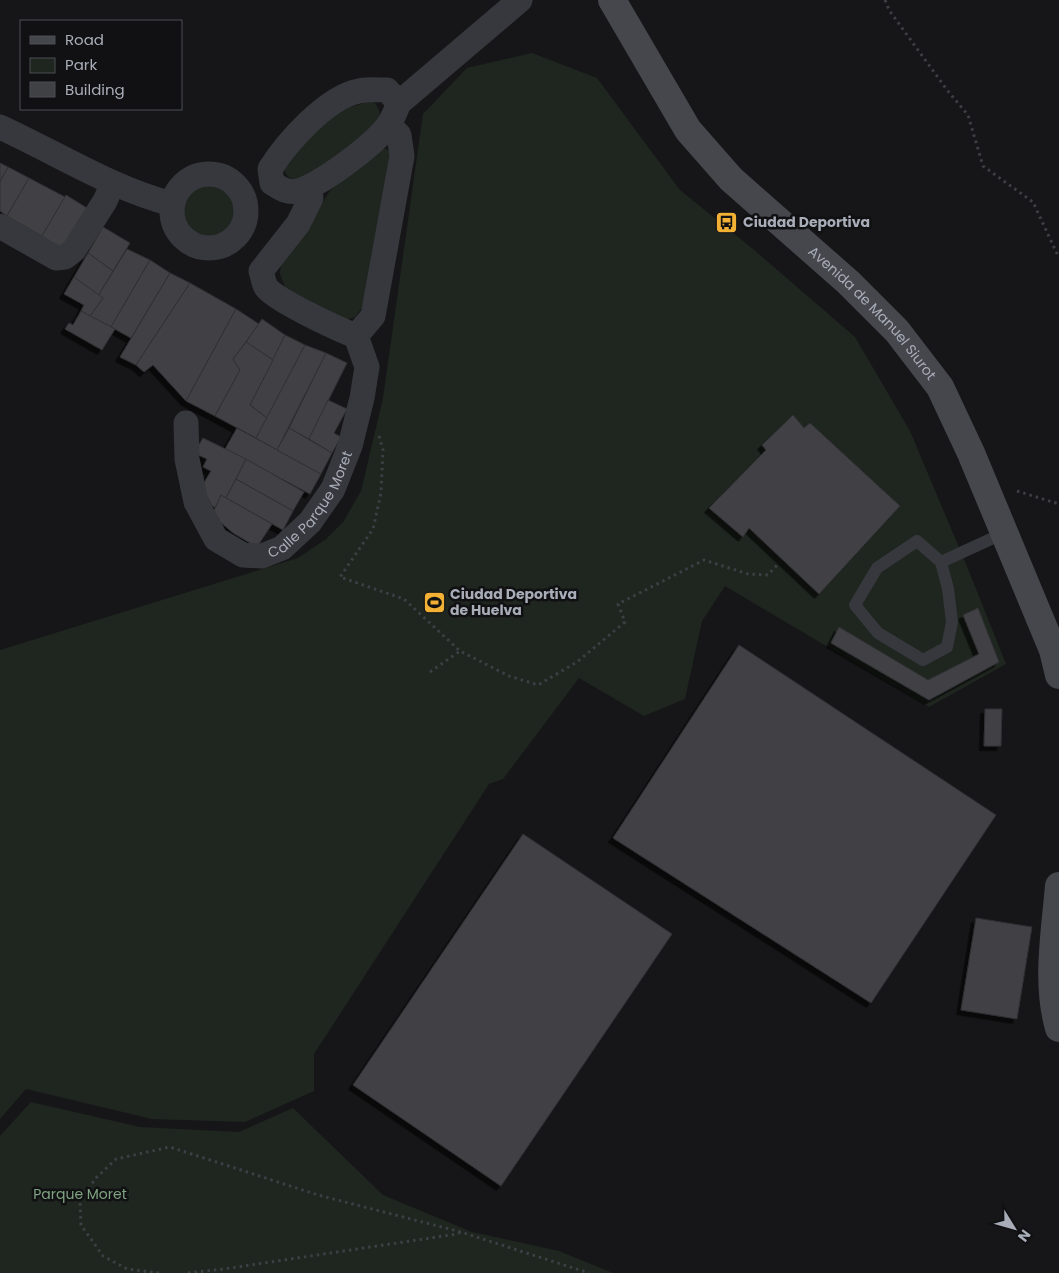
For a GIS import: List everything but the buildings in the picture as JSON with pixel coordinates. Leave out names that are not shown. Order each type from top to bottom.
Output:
[{"type":"street","points":[[309,187],[311,198],[298,224],[261,271],[266,288],[335,328],[356,336],[373,316],[402,156],[399,135],[394,114],[387,90],[358,91],[326,106],[281,151],[270,169],[272,183],[283,190],[296,192],[309,187],[362,153],[394,114],[520,0]]},
{"type":"street","name":"Avenida de Manuel Siurot","points":[[612,0],[688,130],[731,179],[848,282],[897,330],[940,387],[971,453],[1053,650],[1059,675]]},
{"type":"street","points":[[0,127],[114,183],[155,200],[172,204]]},
{"type":"street","points":[[206,173],[219,175],[230,180],[239,188],[244,199],[244,223],[238,234],[229,242],[217,247],[205,248],[183,238],[176,228],[172,216],[172,204],[176,192],[194,176],[206,173]]},
{"type":"street","points":[[0,226],[56,258],[65,257],[74,250],[114,183]]},
{"type":"street","points":[[244,199],[272,183]]},
{"type":"street","name":"Calle Parque Moret","points":[[186,423],[187,459],[196,502],[216,539],[243,555],[262,556],[282,548],[310,522],[333,489],[350,446],[361,404],[367,367],[356,336]]},
{"type":"street","points":[[1059,886],[1052,965],[1054,1012],[1059,1028]]},
{"type":"lane","points":[[941,562],[1004,533]]},
{"type":"lane","points":[[917,541],[941,562],[948,589],[952,622],[947,647],[924,660],[878,633],[855,605],[878,568],[917,541]]},
{"type":"path","points":[[885,0],[889,10],[947,90],[968,115],[983,166],[1033,202],[1059,258]]},
{"type":"path","points":[[361,404],[376,427],[383,450],[381,494],[373,529],[340,577],[404,599],[460,651],[509,676],[538,685],[577,662],[625,622],[618,604],[704,560],[748,574],[768,575],[779,563]]},
{"type":"path","points":[[1015,490],[1059,504]]},
{"type":"path","points":[[430,672],[460,651]]},
{"type":"path","points":[[159,1273],[127,1269],[103,1256],[81,1225],[80,1201],[96,1178],[116,1159],[170,1146],[318,1196],[461,1232],[589,1273]]},
{"type":"path","points":[[188,1273],[461,1232]]},
{"type":"green space","name":"Ciudad Deportiva de Huelva","points":[[532,53],[597,78],[680,190],[753,249],[855,337],[910,431],[1006,664],[929,707],[725,586],[702,621],[685,699],[644,716],[579,678],[503,779],[489,784],[314,1054],[314,1091],[245,1122],[152,1119],[26,1089],[0,1119],[0,650],[298,558],[326,539],[343,522],[361,491],[383,398],[423,114],[467,68]]},
{"type":"green space","points":[[373,100],[380,114],[379,120],[374,127],[342,152],[298,181],[288,177],[284,170],[326,115]]},
{"type":"green space","points":[[380,148],[387,149],[393,156],[364,305],[355,317],[342,321],[285,287],[280,274],[281,263],[306,231],[329,192],[339,181]]},
{"type":"green space","points":[[204,183],[214,183],[229,191],[235,200],[237,211],[235,222],[229,231],[214,239],[204,239],[193,234],[186,227],[181,216],[181,206],[186,195],[193,188]]},
{"type":"green space","name":"Parque Moret","points":[[31,1102],[140,1127],[239,1132],[293,1108],[383,1195],[472,1232],[559,1251],[613,1273],[0,1273],[0,1136]]},
{"type":"place","name":"Ciudad Deportiva","points":[[727,222]]},
{"type":"place","name":"Ciudad Deportiva de Huelva","points":[[434,602]]}]
